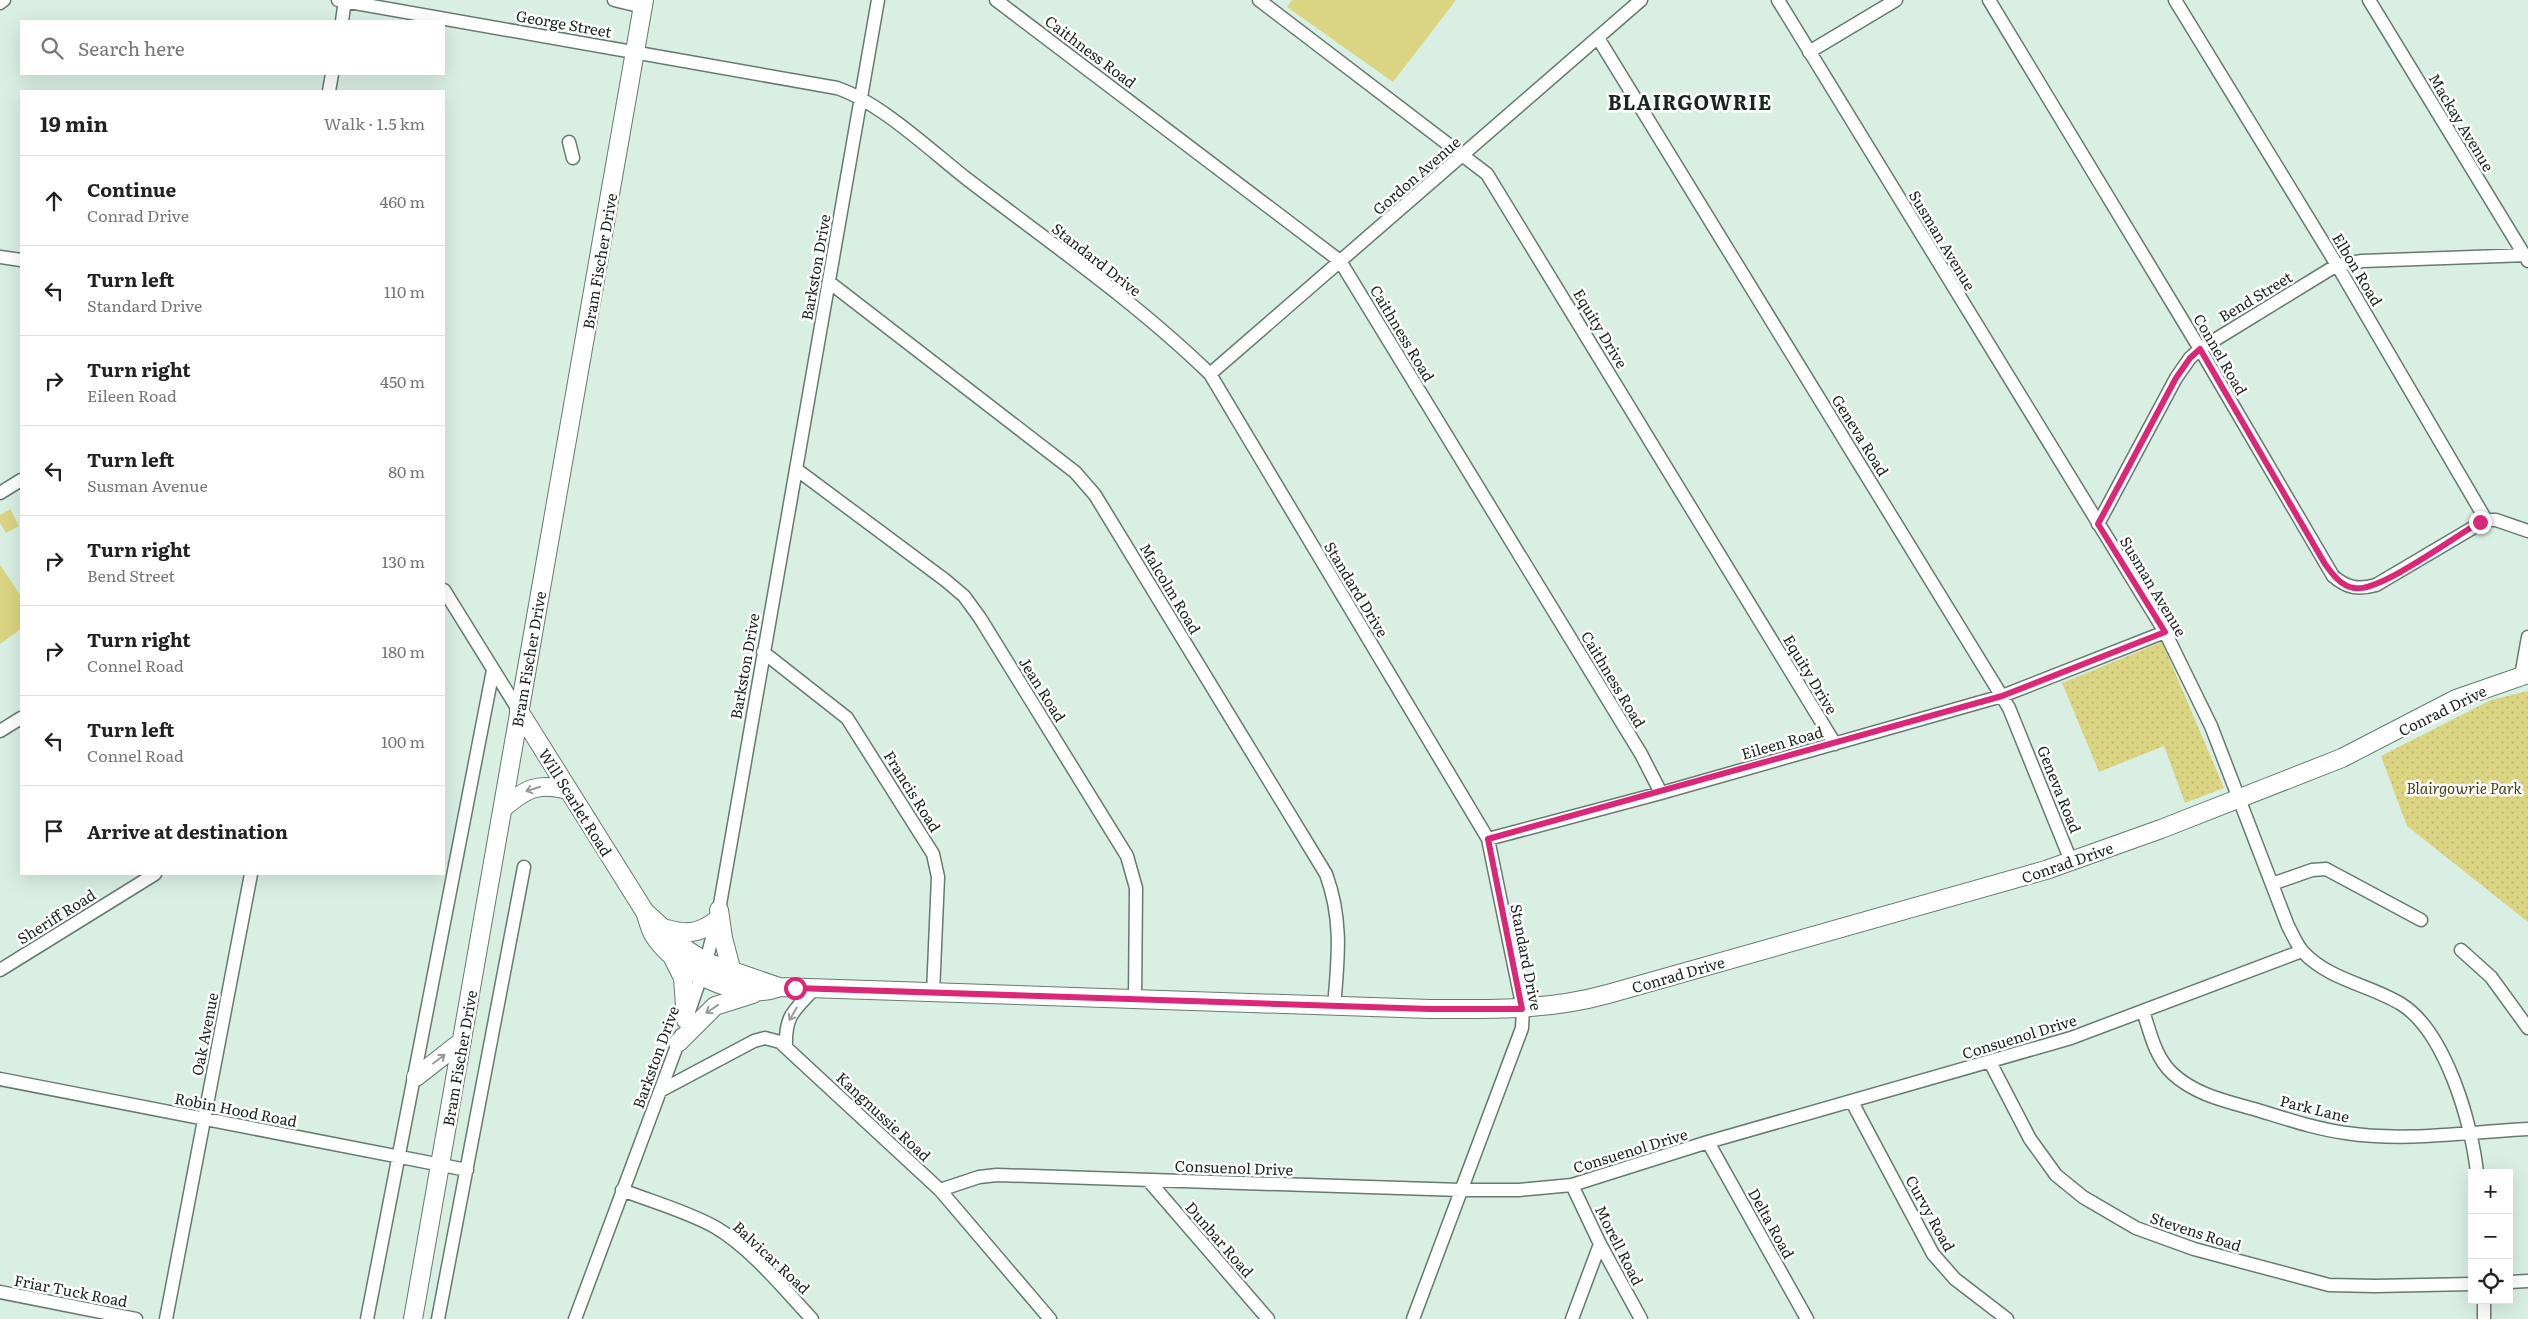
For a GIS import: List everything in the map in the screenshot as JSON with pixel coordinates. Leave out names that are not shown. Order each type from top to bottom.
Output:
[{"type":"street","points":[[0,3],[4,0]]},
{"type":"street","points":[[342,20],[343,0]]},
{"type":"street","name":"George Street","points":[[343,0],[784,79]]},
{"type":"street","points":[[614,0],[643,3]]},
{"type":"street","name":"Barkston Drive","points":[[576,1319],[622,1190],[678,1043],[704,969],[718,915],[878,0]]},
{"type":"street","name":"Caithness Road","points":[[996,0],[1340,261],[1641,754],[1661,793]]},
{"type":"street","name":"Equity Drive","points":[[1259,0],[1476,164],[1490,177],[1835,744]]},
{"type":"street","name":"Gordon Avenue","points":[[1210,374],[1641,0]]},
{"type":"street","name":"Susman Avenue","points":[[1778,0],[2165,632],[2204,708],[2288,926],[2302,951],[2330,972],[2400,1003],[2422,1021],[2452,1079],[2472,1132],[2477,1169]]},
{"type":"street","points":[[1810,52],[1896,0]]},
{"type":"street","name":"Connel Road","points":[[1989,0],[2200,349],[2325,564],[2344,585],[2355,588],[2376,585],[2486,520]]},
{"type":"street","name":"Elbon Road","points":[[2175,0],[2337,265],[2486,520]]},
{"type":"street","name":"Mackay Avenue","points":[[2369,0],[2527,258]]},
{"type":"street","name":"Bram Fischer Drive","points":[[413,1319],[636,53],[643,3]]},
{"type":"street","name":"Geneva Road","points":[[1598,38],[2002,696],[2024,742],[2071,861]]},
{"type":"street","points":[[329,90],[332,75]]},
{"type":"street","name":"Standard Drive","points":[[784,79],[837,88],[861,99],[1178,343],[1210,374],[1488,839],[1522,1009],[1520,1037],[1413,1319]]},
{"type":"street","points":[[569,142],[573,158]]},
{"type":"street","points":[[0,257],[20,260]]},
{"type":"street","name":"Bend Street","points":[[2098,524],[2176,378],[2190,358],[2200,349],[2337,265],[2362,261],[2527,258]]},
{"type":"street","name":"Malcolm Road","points":[[829,282],[1076,472],[1095,495],[1326,874],[1335,896],[1339,934],[1334,1007]]},
{"type":"street","name":"Jean Road","points":[[796,469],[945,580],[964,596],[980,618],[1127,856],[1136,888],[1136,1000]]},
{"type":"street","points":[[0,493],[20,481]]},
{"type":"street","points":[[2486,520],[2496,520],[2528,531]]},
{"type":"street","name":"Will Scarlet Road","points":[[445,592],[567,790],[645,912],[653,934],[682,964],[704,969]]},
{"type":"street","name":"Eileen Road","points":[[1488,839],[1661,793],[2002,696],[2165,632]]},
{"type":"street","points":[[2524,675],[2528,637]]},
{"type":"street","name":"Francis Road","points":[[763,652],[847,718],[933,854],[937,864],[938,897],[933,993]]},
{"type":"street","points":[[367,1319],[416,1077],[493,670]]},
{"type":"street","name":"Conrad Drive","points":[[704,969],[732,972],[779,987],[1334,1007],[1522,1009],[1587,999],[1979,890],[2071,861],[2342,758],[2456,699],[2524,675]]},
{"type":"street","points":[[0,731],[20,719]]},
{"type":"street","points":[[503,808],[520,795],[536,787],[553,786],[567,790]]},
{"type":"street","name":"Bram Fischer Drive","points":[[438,1319],[524,867]]},
{"type":"street","points":[[2272,884],[2312,870],[2326,870],[2421,920]]},
{"type":"street","name":"Sheriff Road","points":[[0,970],[153,875]]},
{"type":"street","name":"Oak Avenue","points":[[166,1319],[251,875]]},
{"type":"street","name":"Will Scarlet Road","points":[[645,912],[667,929],[704,969]]},
{"type":"street","points":[[667,929],[682,933],[698,932],[718,915],[732,972]]},
{"type":"street","points":[[2461,950],[2491,977],[2528,1028]]},
{"type":"street","name":"Consuenol Drive","points":[[940,1190],[979,1177],[997,1175],[1461,1190],[1519,1190],[1572,1185],[1708,1142],[2072,1038],[2302,951]]},
{"type":"street","points":[[669,952],[683,978],[686,1020]]},
{"type":"street","name":"Conrad Drive","points":[[704,969],[732,987],[758,992],[779,987]]},
{"type":"street","points":[[786,1046],[786,1031],[791,1013],[814,989]]},
{"type":"street","points":[[678,1043],[715,1006],[758,992]]},
{"type":"street","name":"Park Lane","points":[[2143,1011],[2154,1045],[2170,1071],[2194,1089],[2218,1099],[2345,1133],[2377,1136],[2528,1129]]},
{"type":"street","name":"Kangnussie Road","points":[[660,1092],[754,1041],[770,1038],[786,1046],[940,1190],[1050,1319]]},
{"type":"street","points":[[416,1077],[462,1041]]},
{"type":"street","name":"Stevens Road","points":[[1990,1062],[2030,1139],[2056,1176],[2083,1196],[2136,1228],[2194,1249],[2329,1284],[2375,1286],[2468,1284]]},
{"type":"street","name":"Robin Hood Road","points":[[0,1079],[467,1170]]},
{"type":"street","name":"Curvy Road","points":[[1852,1102],[1933,1254],[1955,1279],[2007,1319]]},
{"type":"street","name":"Delta Road","points":[[1708,1142],[1807,1319]]},
{"type":"street","name":"Dunbar Road","points":[[1148,1180],[1268,1319]]},
{"type":"street","name":"Morell Road","points":[[1572,1185],[1600,1244],[1641,1319]]},
{"type":"street","name":"Balvicar Road","points":[[622,1190],[698,1219],[721,1231],[759,1264],[812,1319]]},
{"type":"street","points":[[1572,1319],[1600,1244]]},
{"type":"street","points":[[2513,1282],[2528,1280]]},
{"type":"street","name":"Friar Tuck Road","points":[[0,1292],[136,1319]]},
{"type":"street","points":[[2484,1304],[2484,1319]]},
{"type":"green space","points":[[1292,0],[1456,0],[1393,82],[1287,7]]},
{"type":"green space","points":[[10,509],[19,526],[6,533],[0,523],[0,515]]},
{"type":"green space","points":[[0,565],[20,595],[20,630],[0,644]]},
{"type":"green space","points":[[2162,642],[2224,788],[2185,803],[2164,746],[2099,772],[2062,683]]},
{"type":"green space","name":"Blairgowrie Park","points":[[2528,691],[2528,922],[2407,826],[2381,756],[2491,700]]},
{"type":"district","name":"BLAIRGOWRIE","points":[[1690,101]]},
{"type":"route","points":[[795,988],[1334,1007],[1522,1009],[1488,839],[1661,793],[2002,696],[2165,632],[2098,524],[2176,378],[2190,358],[2200,349],[2325,564],[2333,576],[2344,585],[2355,588],[2376,585],[2480,522]]}]
